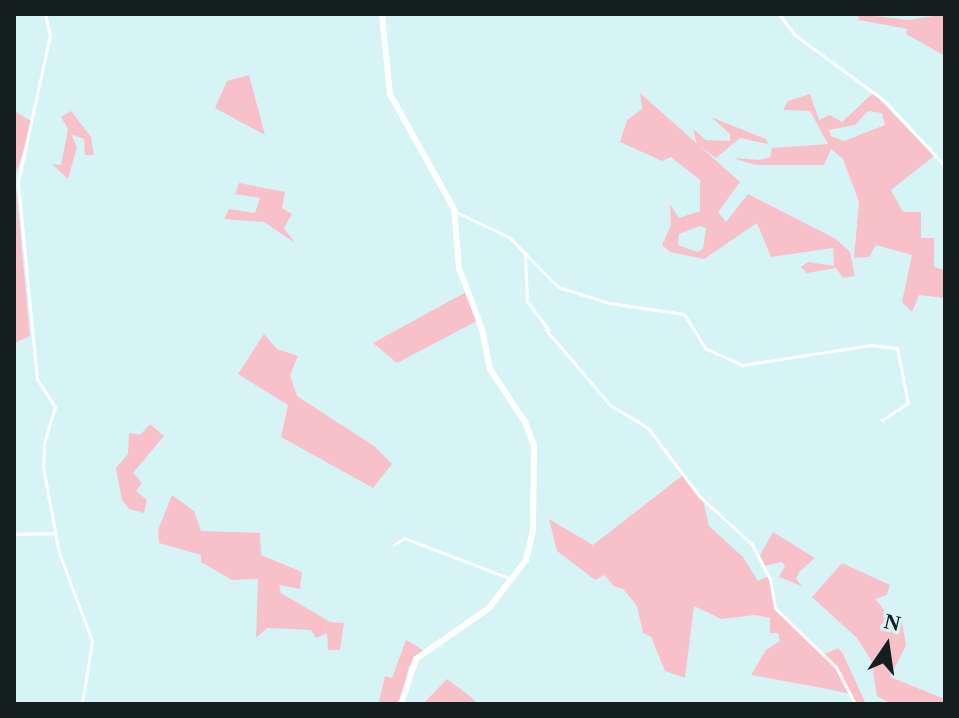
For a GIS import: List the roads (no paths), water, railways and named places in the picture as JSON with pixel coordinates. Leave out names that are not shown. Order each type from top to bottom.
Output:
[{"type":"main road","points":[[382,14],[391,98],[456,212],[459,268],[482,329],[490,369],[533,438],[532,541],[512,579],[489,608],[416,659],[401,704]]},
{"type":"street","points":[[45,14],[50,35],[18,182],[37,379],[55,407],[42,457],[56,533],[92,641],[82,704]]},
{"type":"street","points":[[779,14],[798,37],[885,101],[945,166]]},
{"type":"street","points":[[456,212],[502,233],[564,289],[684,314],[708,351],[746,366],[871,345],[897,348],[908,403],[882,420]]},
{"type":"street","points":[[525,254],[527,301],[547,330],[610,405],[650,430],[699,496],[752,544],[770,579],[775,608],[833,663],[855,704]]},
{"type":"street","points":[[14,534],[56,533]]},
{"type":"street","points":[[394,545],[406,538],[512,579]]}]
